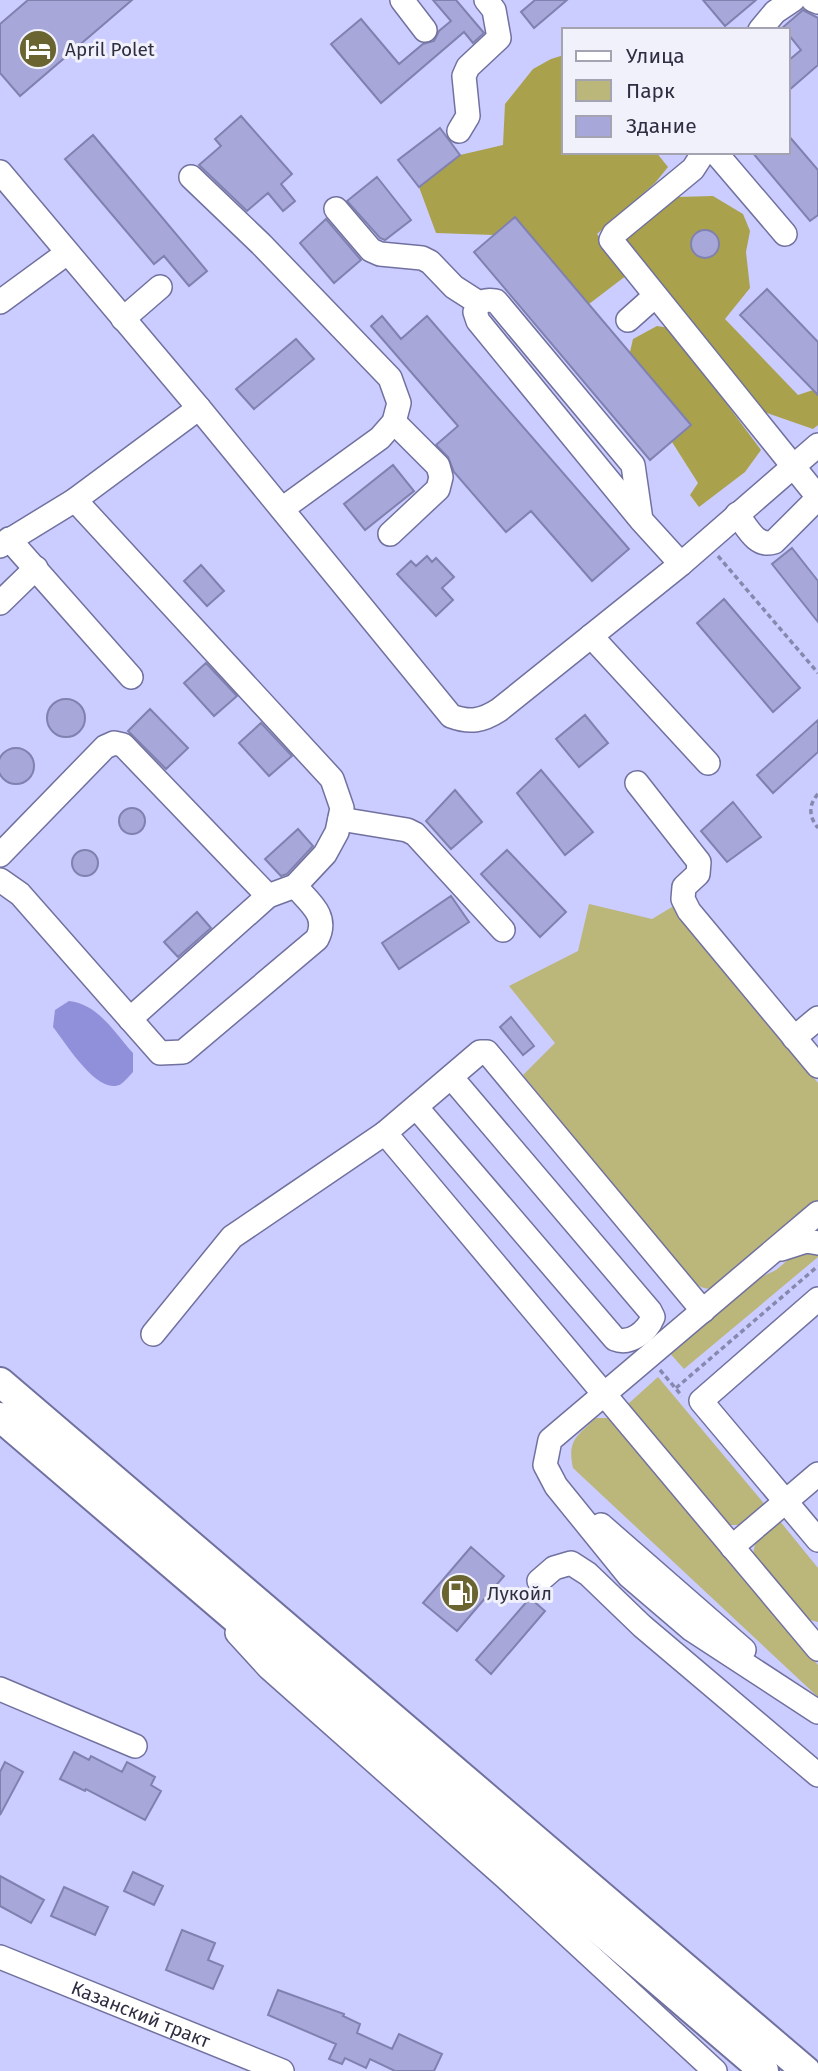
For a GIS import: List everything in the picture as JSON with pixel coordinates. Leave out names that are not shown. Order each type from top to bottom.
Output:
[{"type":"main road","points":[[0,1382],[806,2071]]},
{"type":"main road","points":[[0,1417],[764,2071]]},
{"type":"street","points":[[402,0],[425,30]]},
{"type":"street","points":[[459,131],[468,116],[464,76],[467,67],[499,38],[495,10],[486,0]]},
{"type":"street","points":[[762,28],[775,12],[793,0]]},
{"type":"street","points":[[813,0],[818,2]]},
{"type":"street","points":[[703,154],[693,169],[614,234],[611,240],[818,498],[774,542],[767,544],[760,543],[737,514]]},
{"type":"street","points":[[717,154],[785,234]]},
{"type":"street","points":[[0,172],[200,408],[451,716],[468,722],[486,719],[591,636],[681,564],[818,445]]},
{"type":"street","points":[[191,177],[261,244],[390,378],[399,403],[394,422],[380,438],[282,509]]},
{"type":"street","points":[[336,209],[371,250],[380,254],[422,258],[430,262],[454,288],[479,303],[486,299],[496,301],[633,465],[641,520],[681,564]]},
{"type":"street","points":[[0,302],[66,253]]},
{"type":"street","points":[[123,319],[160,287]]},
{"type":"street","points":[[628,320],[655,296]]},
{"type":"street","points":[[131,677],[36,568],[5,542],[75,500],[200,408]]},
{"type":"street","points":[[390,534],[438,489],[441,477],[438,466],[394,422]]},
{"type":"street","points":[[75,500],[332,779],[342,808],[337,832],[326,854],[295,886],[268,896],[130,1019]]},
{"type":"street","points":[[0,603],[36,568]]},
{"type":"street","points":[[591,636],[708,763]]},
{"type":"street","points":[[0,855],[105,747],[114,743],[123,745],[268,896]]},
{"type":"street","points":[[637,783],[699,862],[698,874],[684,887],[683,899],[689,911],[818,1066]]},
{"type":"street","points":[[340,818],[407,830],[415,834],[503,930]]},
{"type":"street","points":[[0,880],[20,894],[160,1053],[183,1052],[317,939],[322,930],[321,918],[295,886]]},
{"type":"street","points":[[794,1038],[818,1018]]},
{"type":"street","points":[[153,1334],[232,1237],[385,1133],[480,1052],[494,1047],[703,1311]]},
{"type":"street","points":[[416,1107],[615,1339],[630,1341],[650,1324],[653,1317],[650,1311],[452,1077]]},
{"type":"street","points":[[385,1133],[817,1645]]},
{"type":"street","points":[[809,1706],[556,1486],[545,1465],[550,1440],[818,1213]]},
{"type":"street","points":[[774,1251],[807,1241],[818,1243]]},
{"type":"street","points":[[818,1299],[701,1401],[818,1540]]},
{"type":"street","points":[[732,1547],[818,1474]]},
{"type":"street","points":[[539,1581],[554,1569],[571,1563],[589,1574],[642,1626],[818,1775]]},
{"type":"street","points":[[176,1566],[269,1668],[506,1878],[715,2071]]},
{"type":"street","points":[[0,1689],[135,1746]]},
{"type":"street","name":"Казанский тракт","points":[[0,1957],[282,2071]]},
{"type":"path","points":[[706,541],[818,673]]},
{"type":"path","points":[[818,794],[810,810],[811,820],[818,828]]},
{"type":"path","points":[[675,1388],[818,1266]]},
{"type":"green space","points":[[589,904],[652,919],[677,904],[818,1083],[818,1202],[717,1287],[705,1288],[691,1279],[523,1075],[555,1043],[509,986],[578,951]]},
{"type":"green space","points":[[800,1250],[818,1250],[818,1257],[684,1369],[667,1350],[743,1286],[776,1270]]},
{"type":"green space","points":[[658,1377],[766,1506],[745,1525],[729,1525],[628,1404]]},
{"type":"green space","points":[[596,1418],[610,1418],[818,1665],[818,1697],[573,1468],[571,1451],[575,1439]]},
{"type":"green space","points":[[779,1520],[818,1568],[818,1622],[810,1620],[753,1554],[756,1539]]},
{"type":"shaded area","points":[[562,56],[562,154],[658,154],[668,167],[655,183],[597,234],[627,275],[589,304],[515,217],[494,235],[436,233],[419,187],[460,155],[503,145],[505,104],[533,69]]},
{"type":"shaded area","points":[[713,196],[743,214],[750,231],[746,252],[750,288],[725,319],[798,395],[813,390],[818,385],[818,425],[813,429],[753,408],[622,239],[677,197]]},
{"type":"shaded area","points":[[657,326],[670,328],[761,450],[745,472],[699,507],[690,495],[698,483],[672,442],[691,425],[630,352],[633,339]]},
{"type":"water","points":[[69,1001],[89,1007],[97,1013],[133,1053],[133,1072],[121,1084],[112,1086],[93,1076],[53,1027],[55,1010]]},
{"type":"building","name":"April Polet","points":[[28,0],[132,0],[20,96],[0,73],[0,24]]},
{"type":"building","points":[[433,0],[456,0],[484,33],[473,43],[464,32],[381,103],[331,44],[361,19],[399,64],[423,44],[434,41],[439,31],[451,21]]},
{"type":"building","points":[[535,0],[567,0],[534,28],[521,12]]},
{"type":"building","points":[[703,0],[756,0],[725,26]]},
{"type":"building","points":[[803,10],[818,18],[818,65],[790,89],[790,59],[801,50],[790,36],[790,28],[782,28]]},
{"type":"building","points":[[241,116],[292,174],[281,184],[295,201],[283,211],[268,193],[247,211],[199,165],[221,146],[215,139]]},
{"type":"building","points":[[440,128],[460,155],[419,187],[398,160]]},
{"type":"building","points":[[93,135],[207,271],[189,286],[164,256],[154,264],[65,159]]},
{"type":"building","points":[[790,137],[818,170],[818,215],[810,221],[754,154],[790,154]]},
{"type":"building","points":[[377,177],[411,220],[385,240],[380,238],[347,201]]},
{"type":"building","points":[[515,217],[691,425],[650,460],[474,252]]},
{"type":"building","points":[[326,219],[361,260],[334,283],[300,243]]},
{"type":"building","points":[[705,230],[715,234],[719,244],[715,254],[705,258],[695,254],[691,244],[695,234]]},
{"type":"building","points":[[767,289],[818,342],[818,395],[740,315]]},
{"type":"building","points":[[382,316],[401,339],[427,316],[629,549],[592,581],[531,511],[506,532],[454,472],[448,457],[436,445],[458,426],[371,326]]},
{"type":"building","points":[[296,339],[314,359],[254,409],[236,389]]},
{"type":"building","points":[[393,465],[414,491],[365,530],[344,504]]},
{"type":"building","points":[[792,548],[818,581],[818,622],[772,564]]},
{"type":"building","points":[[427,556],[432,562],[436,558],[454,577],[442,588],[453,600],[436,616],[397,574],[411,561],[416,566]]},
{"type":"building","points":[[201,565],[224,591],[207,606],[184,581]]},
{"type":"building","points":[[724,599],[800,688],[773,712],[697,623]]},
{"type":"building","points":[[206,663],[237,696],[214,716],[184,683]]},
{"type":"building","points":[[66,699],[79,705],[85,718],[79,731],[66,737],[53,731],[47,718],[53,705]]},
{"type":"building","points":[[150,709],[188,748],[166,769],[128,731]]},
{"type":"building","points":[[585,715],[608,743],[579,767],[556,739]]},
{"type":"building","points":[[818,720],[818,752],[773,793],[757,775]]},
{"type":"building","points":[[261,723],[292,756],[269,776],[239,743]]},
{"type":"building","points":[[9,749],[23,749],[33,759],[33,773],[23,783],[9,783],[-1,773],[-1,759]]},
{"type":"building","points":[[541,770],[593,832],[565,855],[517,793]]},
{"type":"building","points":[[455,790],[482,822],[451,849],[426,821]]},
{"type":"building","points":[[733,802],[761,837],[727,862],[701,831]]},
{"type":"building","points":[[132,808],[141,812],[145,821],[141,830],[132,834],[123,830],[119,821],[123,812]]},
{"type":"building","points":[[298,829],[313,846],[287,874],[281,876],[265,859]]},
{"type":"building","points":[[85,850],[94,854],[98,863],[94,872],[85,876],[76,872],[72,863],[76,854]]},
{"type":"building","points":[[507,850],[566,912],[540,937],[481,874]]},
{"type":"building","points":[[451,896],[469,922],[399,969],[382,943]]},
{"type":"building","points":[[197,912],[211,928],[178,957],[164,942]]},
{"type":"building","points":[[511,1017],[534,1046],[523,1055],[500,1027]]},
{"type":"building","name":"Лукойл","points":[[471,1547],[504,1576],[457,1631],[423,1603]]},
{"type":"building","points":[[530,1598],[545,1611],[491,1674],[476,1660]]},
{"type":"building","points":[[74,1752],[89,1760],[91,1756],[122,1772],[127,1762],[155,1777],[151,1785],[161,1791],[145,1820],[86,1789],[85,1791],[60,1779]]},
{"type":"building","points":[[5,1762],[23,1772],[0,1815],[0,1772]]},
{"type":"building","points":[[133,1872],[163,1886],[154,1905],[124,1891]]},
{"type":"building","points":[[0,1876],[44,1900],[31,1923],[0,1906]]},
{"type":"building","points":[[64,1887],[108,1907],[95,1935],[51,1916]]},
{"type":"building","points":[[182,1930],[215,1943],[208,1960],[223,1966],[213,1989],[166,1970]]},
{"type":"building","points":[[278,1990],[344,2014],[343,2016],[360,2024],[357,2033],[392,2049],[399,2034],[442,2054],[434,2071],[395,2071],[370,2059],[366,2068],[345,2058],[342,2064],[329,2059],[336,2044],[268,2015]]},
{"type":"place","name":"April Polet","points":[[38,49]]},
{"type":"place","name":"Лукойл","points":[[460,1593]]}]
